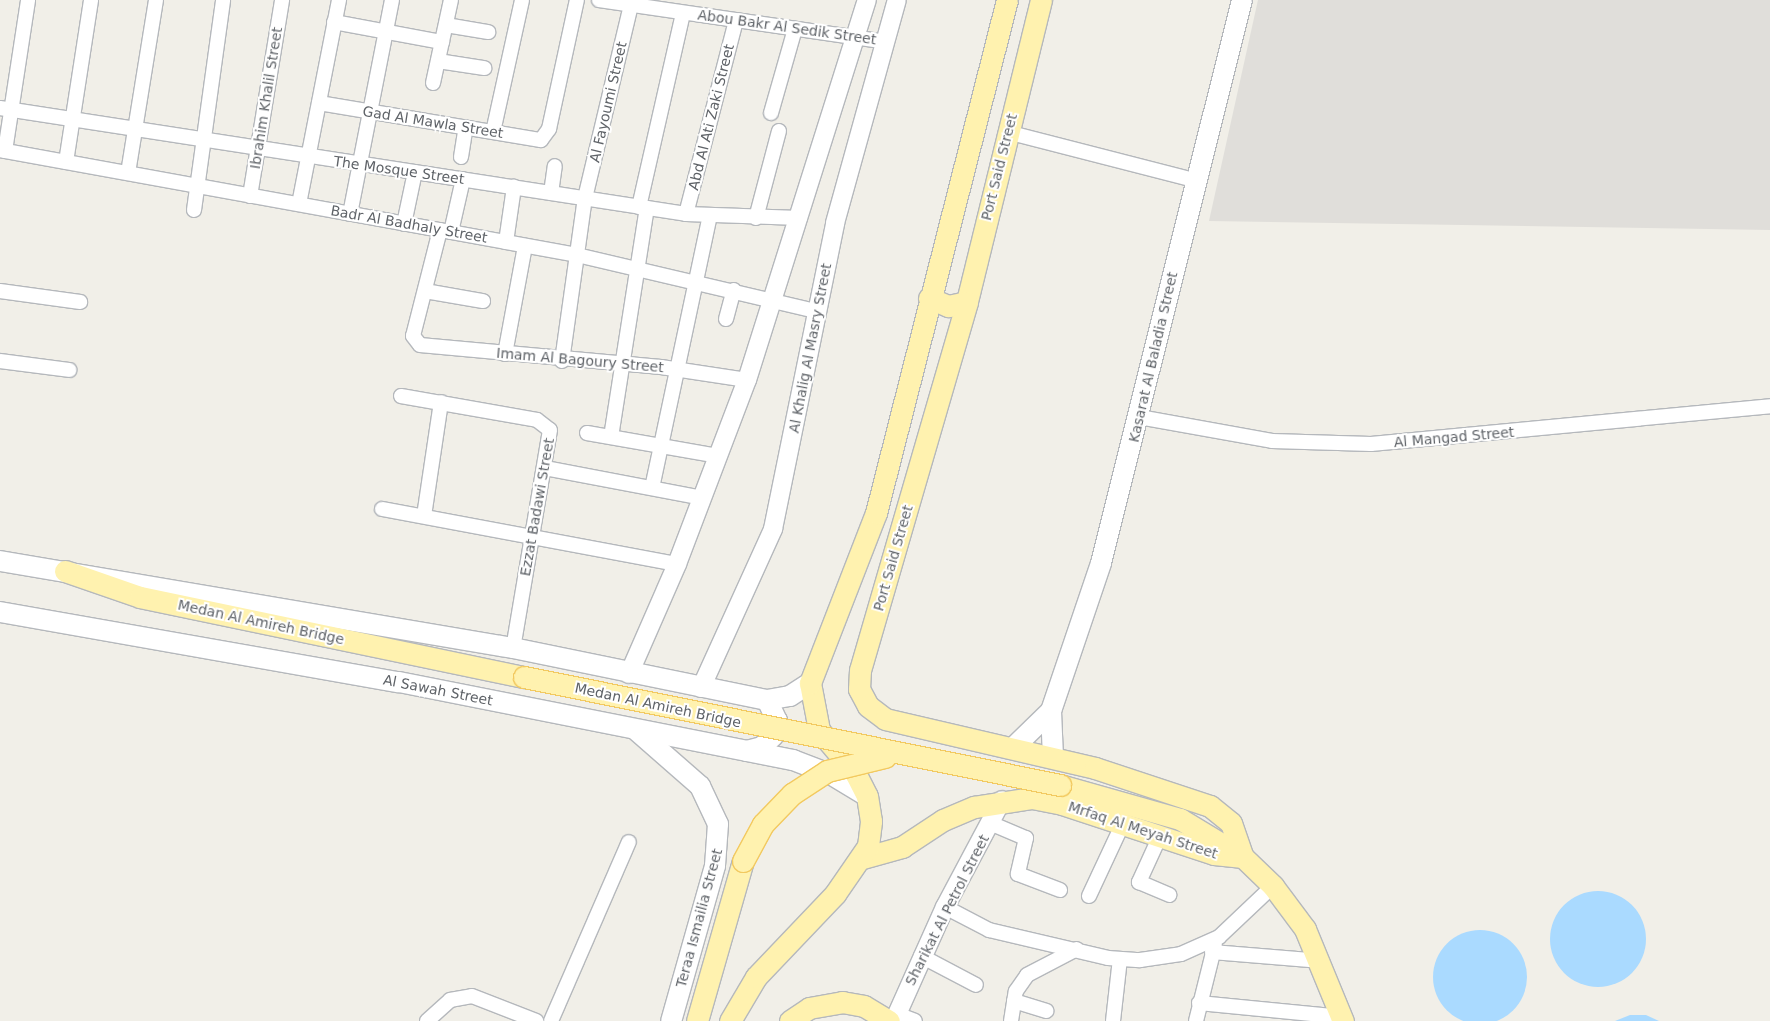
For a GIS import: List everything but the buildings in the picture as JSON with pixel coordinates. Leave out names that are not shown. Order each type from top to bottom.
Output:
[{"type":"main road","name":"Port Said Street","points":[[810,683],[876,513],[1007,0]]},
{"type":"main road","name":"Port Said Street","points":[[1041,0],[1007,132],[967,302],[860,670],[859,689],[868,706],[885,719],[1053,757],[1210,806],[1236,830],[1243,857]]},
{"type":"main road","name":"Kasarat Al Baladia Street","points":[[1053,757],[1051,710],[1101,563],[1139,417],[1194,180],[1242,0]]},
{"type":"main road","points":[[930,298],[948,306],[967,302]]},
{"type":"main road","points":[[919,344],[933,341],[954,348]]},
{"type":"main road","points":[[0,561],[512,648],[629,674],[768,700],[790,696],[810,683],[819,730],[856,774],[867,796],[871,821],[863,858],[756,977],[730,1021]]},
{"type":"main road","name":"Medan Al Amireh Bridge","points":[[65,571],[140,597],[910,757],[1060,785],[1180,819],[1243,857]]},
{"type":"main road","name":"Al Sawah Street","points":[[0,612],[747,750],[813,766],[867,796]]},
{"type":"main road","points":[[747,750],[762,747],[773,736],[777,721],[768,700]]},
{"type":"main road","name":"Kasarat Al Baladia Street","points":[[1014,747],[1051,710]]},
{"type":"main road","name":"Teraa Ismailia Street","points":[[634,728],[700,786],[718,824],[715,866],[671,1021]]},
{"type":"main road","points":[[697,1021],[743,861],[763,824],[809,781],[847,764],[910,757]]},
{"type":"main road","name":"Mrfaq Al Meyah Street","points":[[863,858],[902,847],[960,812],[1002,800],[1047,800],[1214,854],[1243,857]]},
{"type":"main road","points":[[1243,857],[1273,886],[1296,914],[1322,961],[1343,1019]]},
{"type":"main road","points":[[747,1021],[756,977]]},
{"type":"main road","points":[[790,1021],[814,1006],[842,1002],[864,1006],[893,1019]]},
{"type":"street","points":[[3,151],[6,108],[28,0]]},
{"type":"street","points":[[66,162],[91,0]]},
{"type":"street","points":[[128,173],[156,0]]},
{"type":"street","points":[[194,210],[223,0]]},
{"type":"street","name":"Ibrahim Khalil Street","points":[[250,196],[282,0]]},
{"type":"street","points":[[299,204],[339,0]]},
{"type":"street","points":[[350,214],[392,0]]},
{"type":"street","points":[[433,83],[452,0]]},
{"type":"street","points":[[493,132],[522,0]]},
{"type":"street","name":"Gad Al Mawla Street","points":[[319,103],[541,140],[546,136],[577,0]]},
{"type":"street","name":"Abou Bakr Al Sedik Street","points":[[599,0],[631,5],[651,4],[683,12],[886,42]]},
{"type":"street","points":[[629,674],[676,564],[747,380],[858,38],[867,0]]},
{"type":"street","name":"Al Khalig Al Masry Street","points":[[701,688],[773,529],[816,312],[897,0]]},
{"type":"street","name":"Al Fayoumi Street","points":[[562,361],[585,198],[631,5]]},
{"type":"street","points":[[611,437],[638,268],[643,207],[683,12]]},
{"type":"street","name":"Abd Al Ati Zaki Street","points":[[686,214],[736,20]]},
{"type":"street","points":[[334,22],[442,42]]},
{"type":"street","points":[[446,25],[488,32]]},
{"type":"street","points":[[771,112],[795,29]]},
{"type":"street","points":[[438,61],[484,68]]},
{"type":"street","name":"The Mosque Street","points":[[6,108],[73,120],[686,214],[756,218],[800,218]]},
{"type":"street","points":[[462,157],[466,127]]},
{"type":"street","points":[[756,218],[779,131]]},
{"type":"street","points":[[1007,132],[1194,180]]},
{"type":"street","name":"Badr Al Badhaly Street","points":[[3,151],[577,255],[734,290],[816,312]]},
{"type":"street","points":[[551,193],[555,166]]},
{"type":"street","points":[[404,224],[415,172]]},
{"type":"street","points":[[463,179],[425,290],[483,301]]},
{"type":"street","points":[[506,242],[514,187]]},
{"type":"street","points":[[652,488],[679,369],[710,216]]},
{"type":"street","points":[[505,354],[525,246]]},
{"type":"street","name":"Imam Al Bagoury Street","points":[[425,290],[414,342],[562,361],[679,369],[747,380]]},
{"type":"street","points":[[726,319],[734,290]]},
{"type":"street","points":[[0,291],[80,302]]},
{"type":"street","points":[[0,361],[70,370]]},
{"type":"street","name":"Ezzat Badawi Street","points":[[401,396],[545,423],[550,430],[533,537],[512,648]]},
{"type":"street","points":[[424,516],[441,402]]},
{"type":"street","name":"Al Mangad Street","points":[[1139,417],[1262,440],[1371,444],[1770,406]]},
{"type":"street","points":[[588,432],[719,456]]},
{"type":"street","points":[[544,468],[702,498]]},
{"type":"street","points":[[382,509],[676,564]]},
{"type":"street","name":"Sharikat Al Petrol Street","points":[[893,1019],[945,907],[1002,800]]},
{"type":"street","points":[[990,823],[1026,838],[1018,874],[1060,890]]},
{"type":"street","points":[[1089,896],[1123,824]]},
{"type":"street","points":[[1160,836],[1139,882],[1169,896]]},
{"type":"street","points":[[551,1021],[629,842]]},
{"type":"street","points":[[1196,1021],[1198,1003],[1212,952],[1219,937],[1273,886]]},
{"type":"street","points":[[945,907],[989,930],[1120,959],[1161,959],[1219,937]]},
{"type":"street","points":[[1011,1021],[1014,1001],[1027,975],[1077,949]]},
{"type":"street","points":[[1212,952],[1322,961]]},
{"type":"street","points":[[921,956],[976,984]]},
{"type":"street","points":[[1113,1021],[1120,959]]},
{"type":"street","points":[[427,1021],[450,1000],[472,996],[536,1021]]},
{"type":"street","points":[[1014,1001],[1047,1011]]},
{"type":"street","points":[[1198,1003],[1288,1017],[1343,1019]]},
{"type":"street","points":[[893,1019],[915,1021]]},
{"type":"shaded area","points":[[1258,0],[1770,0],[1770,230],[1209,221]]},
{"type":"water","points":[[1598,891],[1616,895],[1632,905],[1642,921],[1646,939],[1642,957],[1632,973],[1616,983],[1598,987],[1580,983],[1564,973],[1554,957],[1550,939],[1554,921],[1564,905],[1580,895]]},
{"type":"water","points":[[1480,930],[1498,934],[1513,944],[1523,959],[1527,977],[1523,995],[1513,1010],[1498,1020],[1480,1024],[1462,1020],[1447,1010],[1437,995],[1433,977],[1437,959],[1447,944],[1462,934]]},
{"type":"water","points":[[1630,1015],[1646,1015],[1659,1021],[1615,1021]]}]
